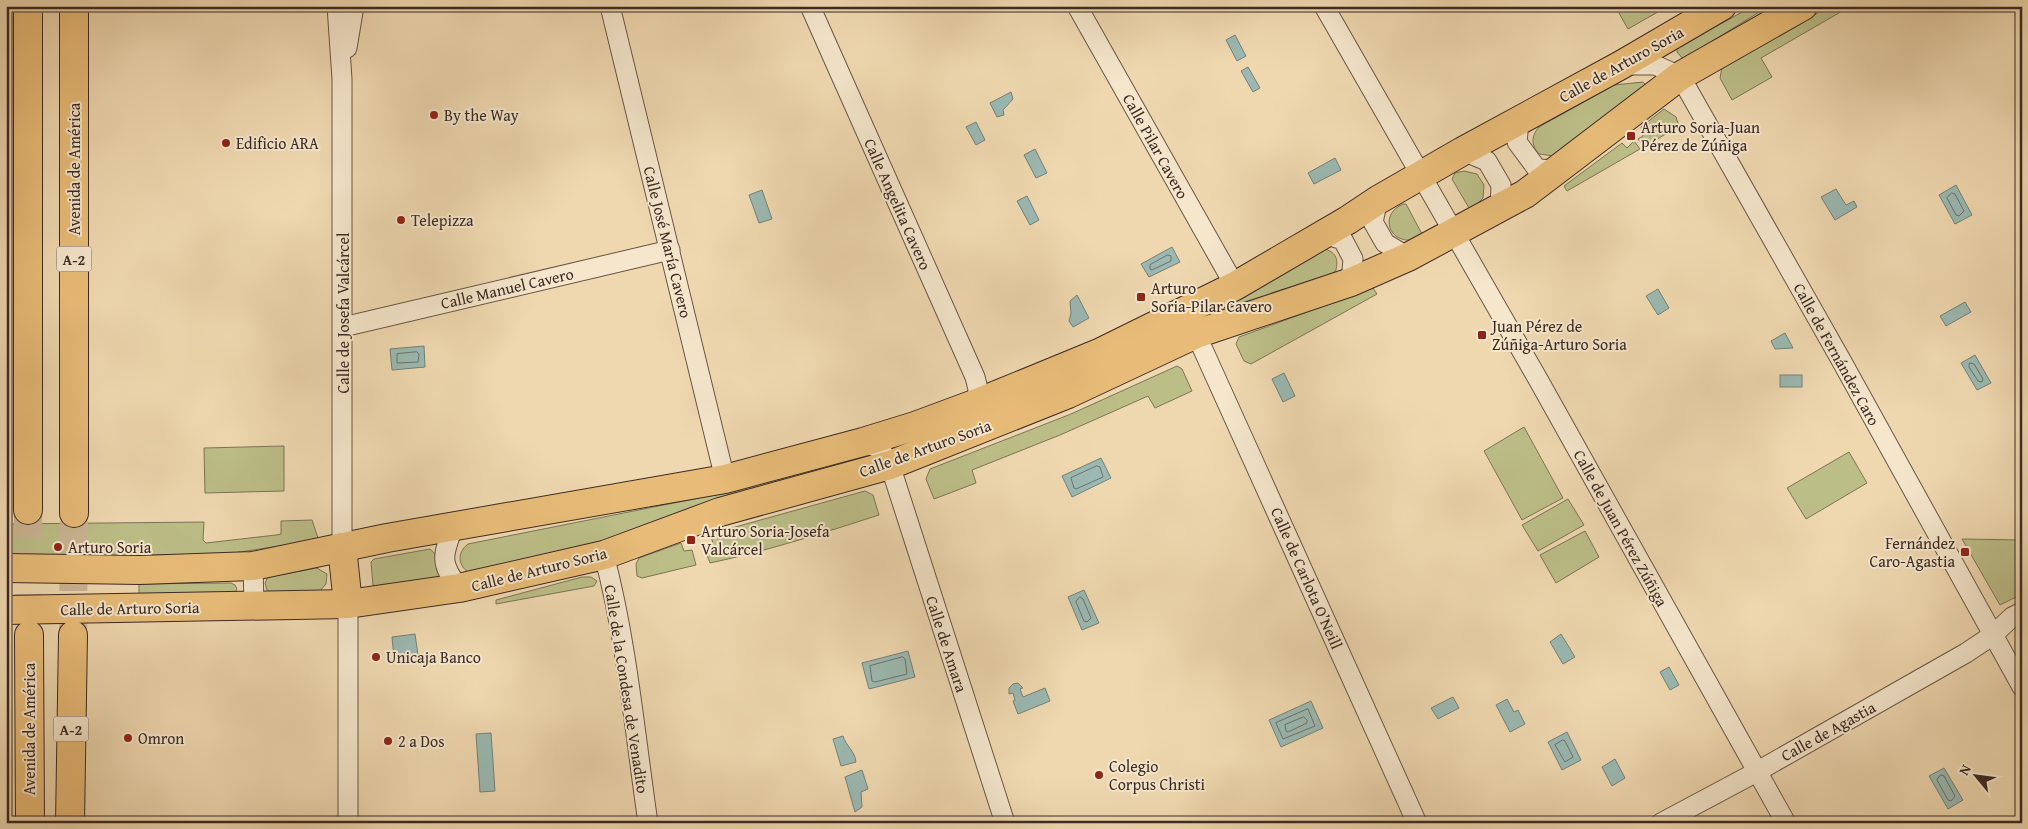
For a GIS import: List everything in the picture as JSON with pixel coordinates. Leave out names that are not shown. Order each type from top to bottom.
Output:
[{"type":"main road","points":[[28,6],[28,510]]},
{"type":"main road","name":"Avenida de América","points":[[74,6],[74,513]]},
{"type":"main road","name":"Calle de Arturo Soria","points":[[6,568],[140,570],[254,566],[342,547],[725,479],[863,442],[977,403],[1099,353],[1235,286],[1463,151],[1621,65],[1722,6]]},
{"type":"main road","name":"Calle de Arturo Soria","points":[[6,610],[348,604],[406,597],[459,588],[604,555],[720,512],[890,465],[1068,394],[1196,334],[1351,282],[1454,234],[1525,194],[1680,76],[1803,6]]},
{"type":"main road","points":[[342,547],[348,604]]},
{"type":"main road","name":"Avenida de América","points":[[28,634],[30,823]]},
{"type":"main road","name":"A-2","points":[[70,823],[73,635]]},
{"type":"street","name":"Calle de Josefa Valcárcel","points":[[337,6],[342,79],[342,547]]},
{"type":"street","name":"Calle de Josefa Valcárcel","points":[[342,79],[354,6]]},
{"type":"street","name":"Calle José María Cavero","points":[[610,6],[725,479]]},
{"type":"street","name":"Calle Angelita Cavero","points":[[810,6],[975,377],[978,389],[977,403]]},
{"type":"street","name":"Calle Pilar Cavero","points":[[1077,6],[1235,286]]},
{"type":"street","name":"Calle de Juan Pérez Zúñiga","points":[[1324,6],[1786,823]]},
{"type":"street","points":[[1621,65],[1655,65],[1680,76]]},
{"type":"street","name":"Calle de Fernández Caro","points":[[1680,76],[2022,687]]},
{"type":"street","points":[[1519,122],[1517,142],[1537,169],[1557,170]]},
{"type":"street","points":[[1463,151],[1487,161],[1501,185],[1500,208]]},
{"type":"street","points":[[1378,200],[1373,222],[1385,243],[1408,257]]},
{"type":"street","points":[[1323,234],[1343,240],[1353,259],[1351,282]]},
{"type":"street","name":"Calle Manuel Cavero","points":[[343,327],[670,250]]},
{"type":"street","name":"Calle de Carlota O’Neill","points":[[1196,334],[1417,823]]},
{"type":"street","points":[[863,442],[882,450],[890,465]]},
{"type":"street","name":"Calle de Amara","points":[[890,465],[1005,823]]},
{"type":"street","name":"Calle de Arturo Soria","points":[[453,528],[444,550],[446,571],[459,588]]},
{"type":"street","name":"Calle de la Condesa de Venadito","points":[[604,555],[612,585],[625,661],[648,823]]},
{"type":"street","points":[[254,566],[254,606]]},
{"type":"street","points":[[348,604],[348,823]]},
{"type":"street","name":"Calle de Agastia","points":[[1662,823],[1966,653],[1992,635],[2012,617],[2022,612]]},
{"type":"green space","points":[[1615,6],[1662,6],[1663,9],[1628,29]]},
{"type":"green space","points":[[1753,6],[1769,6],[1683,59],[1677,52],[1677,48]]},
{"type":"green space","points":[[1830,6],[1851,6],[1761,58],[1772,77],[1732,100],[1720,78],[1722,67]]},
{"type":"green space","points":[[1643,82],[1646,85],[1554,156],[1539,154],[1536,151],[1533,137],[1539,127],[1614,85]]},
{"type":"green space","points":[[1664,109],[1676,117],[1679,126],[1644,147],[1638,139],[1643,136],[1641,127]]},
{"type":"green space","points":[[1634,141],[1640,149],[1567,191],[1564,186],[1622,143],[1627,148]]},
{"type":"green space","points":[[1464,171],[1477,174],[1484,185],[1483,198],[1472,209],[1469,208],[1452,179],[1455,173]]},
{"type":"green space","points":[[1403,204],[1406,204],[1422,234],[1421,238],[1401,239],[1391,229],[1390,215]]},
{"type":"green space","points":[[1325,249],[1332,253],[1337,260],[1336,270],[1332,274],[1241,303],[901,447],[901,444]]},
{"type":"green space","points":[[1373,288],[1377,294],[1251,364],[1244,361],[1236,344],[1239,337]]},
{"type":"green space","points":[[1177,366],[1182,369],[1192,391],[1155,408],[1148,396],[1060,435],[972,470],[976,483],[934,499],[926,479],[930,469],[1071,414]]},
{"type":"green space","points":[[1524,427],[1563,498],[1522,520],[1484,451]]},
{"type":"green space","points":[[284,446],[284,491],[205,493],[204,448]]},
{"type":"green space","points":[[868,452],[872,456],[596,543],[471,574],[461,564],[460,556],[468,544],[709,496]]},
{"type":"green space","points":[[1849,452],[1867,483],[1806,519],[1787,488]]},
{"type":"green space","points":[[865,491],[873,495],[879,515],[774,547],[710,563],[704,547],[713,543],[710,534]]},
{"type":"green space","points":[[1568,499],[1584,525],[1538,551],[1522,525]]},
{"type":"green space","points":[[312,520],[318,538],[311,541],[227,554],[6,557],[6,524],[204,522],[203,540],[206,543],[281,534],[281,521]]},
{"type":"green space","points":[[1585,531],[1599,557],[1556,583],[1540,555]]},
{"type":"green space","points":[[1962,539],[2022,540],[2022,594],[2000,605]]},
{"type":"green space","points":[[681,543],[684,551],[692,550],[696,565],[642,578],[637,576],[636,564],[639,558]]},
{"type":"green space","points":[[430,549],[436,555],[440,580],[377,588],[373,585],[371,562],[374,559]]},
{"type":"green space","points":[[317,568],[327,574],[326,584],[319,592],[270,592],[267,590],[265,583],[268,577]]},
{"type":"green space","points":[[582,577],[591,577],[597,581],[594,586],[496,604],[496,600]]},
{"type":"green space","points":[[231,583],[237,589],[234,594],[139,594],[139,584]]},
{"type":"water","points":[[1235,35],[1246,56],[1237,61],[1226,40]]},
{"type":"water","points":[[1248,67],[1260,88],[1253,92],[1241,71]]},
{"type":"water","points":[[1011,92],[1013,99],[1003,110],[1004,115],[997,117],[990,103]]},
{"type":"water","points":[[976,122],[985,140],[976,145],[966,127]]},
{"type":"water","points":[[1035,149],[1047,173],[1036,178],[1024,155]]},
{"type":"water","points":[[1335,158],[1341,170],[1314,184],[1308,173]]},
{"type":"water","points":[[1956,185],[1972,215],[1955,224],[1939,195]]},
{"type":"water","points":[[1836,189],[1846,205],[1854,201],[1857,207],[1835,220],[1821,197]]},
{"type":"water","points":[[762,190],[772,219],[759,223],[749,195]]},
{"type":"water","points":[[1027,196],[1039,220],[1030,225],[1017,201]]},
{"type":"water","points":[[1172,247],[1180,262],[1149,277],[1141,264]]},
{"type":"water","points":[[1658,289],[1669,308],[1658,315],[1646,296]]},
{"type":"water","points":[[1077,295],[1089,318],[1073,327],[1069,321],[1071,313],[1070,301]]},
{"type":"water","points":[[1965,302],[1971,312],[1946,326],[1940,316]]},
{"type":"water","points":[[1785,333],[1793,348],[1775,349],[1771,341]]},
{"type":"water","points":[[424,346],[425,367],[392,370],[390,349]]},
{"type":"water","points":[[1975,355],[1991,383],[1977,390],[1961,363]]},
{"type":"water","points":[[1284,373],[1295,396],[1283,402],[1272,379]]},
{"type":"water","points":[[1780,375],[1802,375],[1802,387],[1780,387]]},
{"type":"water","points":[[1101,458],[1111,478],[1072,497],[1062,476]]},
{"type":"water","points":[[1084,590],[1099,623],[1082,630],[1068,597]]},
{"type":"water","points":[[415,634],[418,655],[394,658],[392,637]]},
{"type":"water","points":[[1561,634],[1575,657],[1563,664],[1550,642]]},
{"type":"water","points":[[908,651],[915,677],[869,689],[862,663]]},
{"type":"water","points":[[1669,667],[1679,685],[1670,690],[1660,672]]},
{"type":"water","points":[[1018,683],[1023,688],[1020,689],[1023,697],[1045,688],[1050,701],[1018,714],[1013,701],[1015,700],[1013,693],[1009,694],[1009,688],[1013,684]]},
{"type":"water","points":[[1453,697],[1459,708],[1438,719],[1431,708]]},
{"type":"water","points":[[1507,699],[1514,712],[1518,710],[1525,724],[1510,732],[1496,705]]},
{"type":"water","points":[[1311,701],[1323,728],[1281,747],[1269,720]]},
{"type":"water","points":[[1567,732],[1581,760],[1562,770],[1548,742]]},
{"type":"water","points":[[491,733],[495,791],[480,792],[476,734]]},
{"type":"water","points":[[843,736],[856,762],[841,766],[833,739]]},
{"type":"water","points":[[1615,759],[1625,778],[1612,786],[1602,767]]},
{"type":"water","points":[[1944,768],[1963,800],[1948,809],[1929,776]]},
{"type":"water","points":[[862,770],[868,789],[861,792],[862,807],[855,812],[845,777]]},
{"type":"tunnel","points":[[28,510],[29,634]]},
{"type":"tunnel","points":[[73,633],[74,513]]},
{"type":"place","name":"By the Way","points":[[434,115]]},
{"type":"place","name":"Arturo Soria-Juan Pérez de Zúñiga","points":[[1631,136]]},
{"type":"place","name":"Edificio ARA","points":[[226,143]]},
{"type":"place","name":"Telepizza","points":[[401,220]]},
{"type":"place","name":"Arturo Soria-Pilar Cavero","points":[[1141,297]]},
{"type":"place","name":"Juan Pérez de Zúñiga-Arturo Soria","points":[[1482,335]]},
{"type":"place","name":"Arturo Soria-Josefa Valcárcel","points":[[691,540]]},
{"type":"place","name":"Arturo Soria","points":[[58,547]]},
{"type":"place","name":"Fernández Caro-Agastia","points":[[1965,552]]},
{"type":"place","name":"Unicaja Banco","points":[[376,657]]},
{"type":"place","name":"Omron","points":[[128,738]]},
{"type":"place","name":"2 a Dos","points":[[388,741]]},
{"type":"place","name":"Colegio Corpus Christi","points":[[1099,775]]}]
